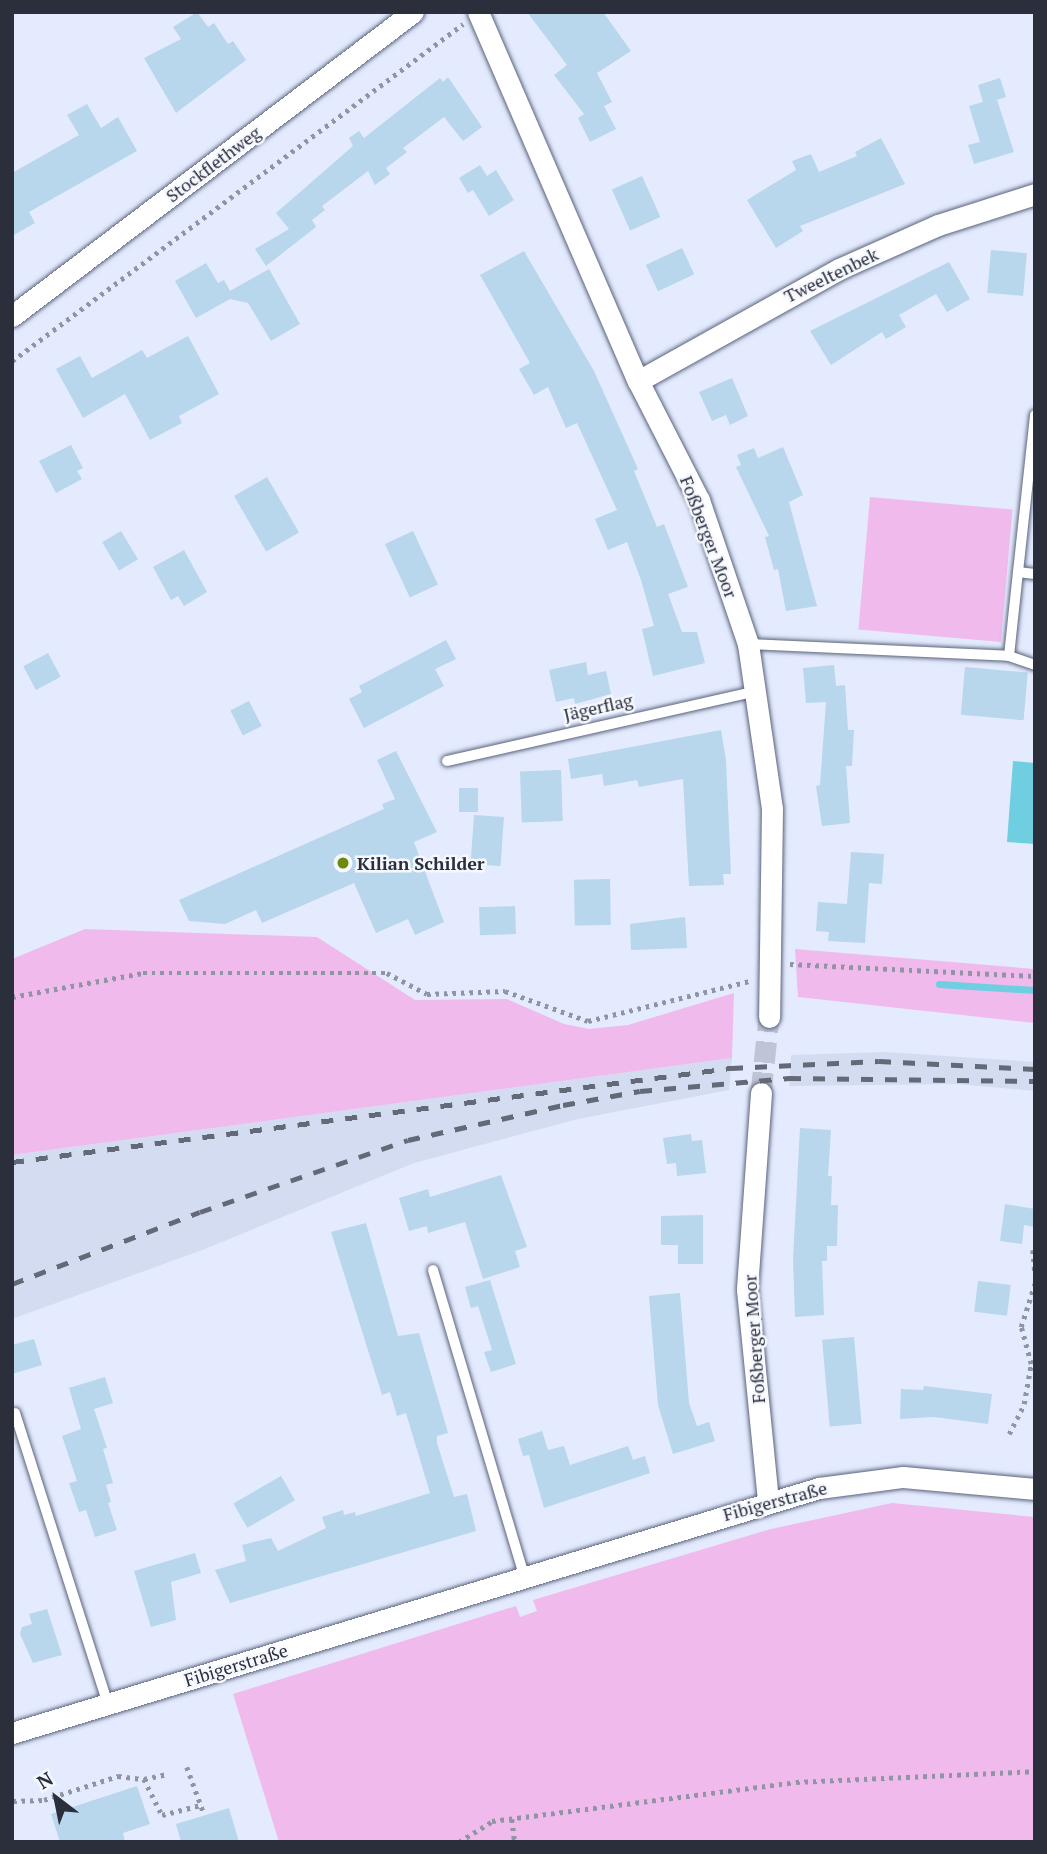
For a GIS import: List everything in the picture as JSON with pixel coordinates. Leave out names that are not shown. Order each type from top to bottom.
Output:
[{"type":"street","name":"Stockflethweg","points":[[12,316],[413,12]]},
{"type":"street","name":"Foßberger Moor","points":[[478,13],[638,381],[699,500],[748,644],[757,691],[772,809],[768,1017]]},
{"type":"street","name":"Tweeltenbek","points":[[638,381],[839,269],[938,225],[1035,194]]},
{"type":"street","name":"Foßberger Moor","points":[[761,1093],[747,1290],[768,1501]]},
{"type":"street","name":"Fibigerstraße","points":[[12,1733],[524,1579],[768,1501],[819,1488],[903,1477],[1035,1489]]},
{"type":"lane","points":[[1009,656],[1035,415]]},
{"type":"lane","points":[[1018,572],[1035,574]]},
{"type":"lane","points":[[748,644],[1009,656],[1035,664]]},
{"type":"lane","name":"Jägerflag","points":[[447,761],[757,691]]},
{"type":"lane","points":[[433,1270],[524,1579]]},
{"type":"lane","points":[[15,1413],[108,1704]]},
{"type":"path","points":[[12,361],[478,13]]},
{"type":"path","points":[[12,997],[143,973],[387,973],[427,994],[505,991],[588,1021],[771,970],[1035,976]]},
{"type":"path","points":[[1033,1250],[1035,1273]]},
{"type":"path","points":[[1009,1434],[1024,1405],[1029,1377],[1031,1364],[1021,1327],[1035,1283]]},
{"type":"path","points":[[144,1779],[162,1815],[202,1808],[187,1767]]},
{"type":"path","points":[[459,1842],[492,1821],[796,1782],[1035,1771]]},
{"type":"path","points":[[13,1801],[44,1800],[118,1776],[144,1779],[167,1774]]},
{"type":"path","points":[[512,1819],[515,1842]]},
{"type":"shaded area","points":[[870,497],[1012,509],[1001,642],[858,629]]},
{"type":"shaded area","points":[[85,929],[317,937],[415,1000],[507,999],[564,1024],[589,1029],[628,1025],[734,993],[732,1058],[12,1155],[12,959]]},
{"type":"shaded area","points":[[795,949],[1035,969],[1035,1023],[798,997]]},
{"type":"shaded area","points":[[886,1052],[1035,1062],[1035,1091],[956,1084],[789,1086],[791,1055]]},
{"type":"shaded area","points":[[732,1058],[729,1090],[578,1119],[414,1163],[205,1249],[12,1319],[12,1155]]},
{"type":"shaded area","points":[[892,1503],[1035,1517],[1035,1842],[279,1842],[233,1694],[516,1606],[520,1617],[537,1611],[533,1600],[771,1529]]},
{"type":"water","points":[[1013,761],[1035,763],[1035,844],[1007,842]]},
{"type":"building","points":[[197,12],[208,27],[214,23],[228,44],[233,41],[246,60],[176,113],[144,58],[181,39],[173,27]]},
{"type":"building","points":[[527,12],[603,12],[631,51],[597,73],[612,102],[604,106],[616,129],[590,142],[578,118],[584,114],[554,75],[567,65]]},
{"type":"building","points":[[448,77],[482,127],[463,141],[444,117],[403,148],[407,152],[386,168],[390,174],[375,185],[368,171],[322,206],[325,210],[312,220],[316,227],[266,266],[255,249],[289,229],[276,213],[353,146],[349,138],[359,131],[364,138],[440,78],[443,82]]},
{"type":"building","points":[[1000,78],[1006,97],[997,100],[1014,152],[974,164],[968,145],[980,142],[969,106],[983,102],[978,85]]},
{"type":"building","points":[[87,104],[101,128],[118,117],[137,151],[29,212],[35,223],[12,236],[12,173],[79,135],[67,115]]},
{"type":"building","points":[[881,138],[905,184],[800,226],[803,231],[776,248],[747,200],[796,170],[792,161],[811,154],[819,172],[857,156],[855,152]]},
{"type":"building","points":[[480,165],[487,176],[496,170],[514,200],[489,216],[473,190],[468,193],[459,178]]},
{"type":"building","points":[[642,176],[660,217],[630,231],[612,189]]},
{"type":"building","points":[[682,248],[694,274],[658,291],[646,265]]},
{"type":"building","points":[[991,250],[1027,253],[1023,296],[987,293]]},
{"type":"building","points":[[524,251],[594,371],[638,469],[634,471],[657,527],[664,524],[688,587],[668,594],[682,632],[697,632],[705,663],[653,676],[642,629],[654,626],[627,542],[608,550],[595,519],[617,510],[577,423],[566,428],[548,387],[534,395],[519,369],[530,363],[480,275]]},
{"type":"building","points":[[949,262],[970,299],[947,312],[936,294],[899,315],[906,327],[886,339],[882,332],[831,365],[810,331]]},
{"type":"building","points":[[206,263],[218,283],[224,280],[230,291],[269,269],[300,324],[271,341],[248,303],[230,299],[196,318],[175,281]]},
{"type":"building","points":[[188,336],[219,394],[179,416],[182,423],[150,440],[125,394],[83,418],[56,369],[80,356],[92,378],[142,350],[147,358]]},
{"type":"building","points":[[732,378],[748,416],[730,425],[726,415],[712,421],[699,392]]},
{"type":"building","points":[[71,445],[83,468],[77,471],[82,479],[56,493],[39,461]]},
{"type":"building","points":[[783,447],[803,495],[789,502],[817,606],[786,611],[778,569],[774,570],[765,537],[769,536],[736,467],[741,465],[737,455],[754,448],[758,458]]},
{"type":"building","points":[[267,477],[299,532],[266,551],[234,496]]},
{"type":"building","points":[[121,531],[138,559],[119,571],[102,542]]},
{"type":"building","points":[[413,531],[438,584],[410,598],[385,544]]},
{"type":"building","points":[[184,550],[207,592],[184,606],[178,596],[171,600],[153,567]]},
{"type":"building","points":[[446,640],[456,659],[435,669],[444,686],[364,728],[349,699],[362,692],[359,686]]},
{"type":"building","points":[[48,653],[61,677],[36,690],[23,666]]},
{"type":"building","points":[[586,662],[588,675],[606,671],[611,694],[575,704],[574,698],[556,702],[549,670]]},
{"type":"building","points":[[834,665],[836,686],[845,685],[848,730],[854,730],[852,766],[846,766],[850,823],[822,826],[816,786],[820,785],[826,702],[806,703],[803,668]]},
{"type":"building","points":[[965,667],[1028,672],[1024,720],[961,715]]},
{"type":"building","points":[[249,701],[262,726],[243,735],[230,711]]},
{"type":"building","points":[[721,730],[726,760],[731,874],[723,874],[724,885],[689,886],[683,779],[639,787],[637,780],[604,786],[602,774],[571,779],[568,759]]},
{"type":"building","name":"Kilian Schilder","points":[[396,751],[437,832],[414,842],[444,922],[415,935],[408,919],[376,933],[354,883],[262,923],[256,910],[225,924],[189,921],[179,900],[384,809],[382,804],[395,799],[377,760]]},
{"type":"building","points":[[561,770],[563,821],[522,822],[520,771]]},
{"type":"building","points":[[459,788],[478,788],[478,812],[459,812]]},
{"type":"building","points":[[474,815],[504,817],[501,866],[471,864]]},
{"type":"building","points":[[851,852],[884,854],[882,884],[869,883],[865,943],[828,941],[829,932],[816,931],[818,902],[847,904]]},
{"type":"building","points":[[610,879],[611,925],[575,926],[574,880]]},
{"type":"building","points":[[515,906],[516,934],[480,935],[479,907]]},
{"type":"building","points":[[685,917],[687,948],[631,950],[630,924]]},
{"type":"building","points":[[800,1128],[831,1130],[828,1176],[832,1176],[831,1205],[838,1205],[837,1246],[827,1246],[827,1261],[822,1261],[824,1315],[795,1317],[793,1259]]},
{"type":"building","points":[[691,1134],[692,1141],[702,1140],[706,1173],[677,1176],[676,1163],[667,1164],[663,1138]]},
{"type":"building","points":[[501,1175],[527,1247],[515,1251],[520,1267],[483,1279],[465,1222],[428,1233],[427,1226],[409,1231],[399,1198],[428,1189],[430,1197]]},
{"type":"building","points":[[1005,1204],[1035,1209],[1035,1227],[1024,1225],[1022,1244],[1000,1241]]},
{"type":"building","points":[[703,1215],[703,1264],[678,1264],[678,1245],[661,1245],[661,1216]]},
{"type":"building","points":[[366,1223],[398,1336],[419,1333],[448,1433],[437,1436],[437,1443],[454,1497],[467,1494],[476,1531],[230,1603],[215,1570],[246,1561],[242,1545],[271,1538],[278,1551],[326,1528],[322,1517],[343,1510],[344,1515],[355,1512],[356,1516],[430,1493],[406,1413],[397,1416],[390,1392],[382,1395],[331,1232]]},
{"type":"building","points":[[490,1280],[516,1364],[491,1372],[484,1352],[492,1350],[478,1306],[471,1308],[465,1287]]},
{"type":"building","points":[[978,1281],[1011,1285],[1007,1316],[974,1312]]},
{"type":"building","points":[[680,1293],[689,1403],[697,1426],[709,1422],[715,1441],[673,1454],[658,1405],[649,1296]]},
{"type":"building","points":[[854,1337],[862,1424],[830,1426],[822,1340]]},
{"type":"building","points":[[34,1339],[42,1365],[12,1374],[12,1345]]},
{"type":"building","points":[[105,1377],[113,1403],[94,1409],[107,1448],[103,1449],[113,1483],[106,1485],[111,1502],[108,1503],[117,1530],[95,1537],[86,1510],[79,1512],[69,1483],[77,1481],[62,1436],[81,1429],[69,1388]]},
{"type":"building","points":[[924,1386],[992,1394],[988,1424],[934,1417],[900,1419],[901,1389],[923,1390]]},
{"type":"building","points":[[542,1431],[548,1450],[564,1446],[570,1465],[628,1446],[633,1460],[645,1456],[650,1473],[544,1508],[529,1455],[523,1456],[518,1439]]},
{"type":"building","points":[[281,1476],[295,1500],[247,1528],[233,1504]]},
{"type":"building","points":[[195,1553],[201,1573],[171,1582],[176,1620],[151,1627],[134,1571]]},
{"type":"building","points":[[47,1609],[62,1655],[33,1663],[20,1634],[22,1627],[32,1624],[29,1614]]},
{"type":"building","points":[[137,1786],[150,1824],[123,1833],[125,1842],[60,1842],[51,1814]]},
{"type":"building","points":[[229,1808],[239,1842],[181,1842],[176,1824]]},
{"type":"waterway","points":[[939,984],[1035,990]]},
{"type":"tunnel","points":[[761,1093],[769,1017]]},
{"type":"railway","points":[[12,1162],[731,1068],[879,1061],[1035,1069]]},
{"type":"railway","points":[[12,1284],[200,1212],[408,1140],[563,1105],[640,1091],[789,1078],[1035,1081]]},
{"type":"place","name":"Kilian Schilder","points":[[343,863]]}]
